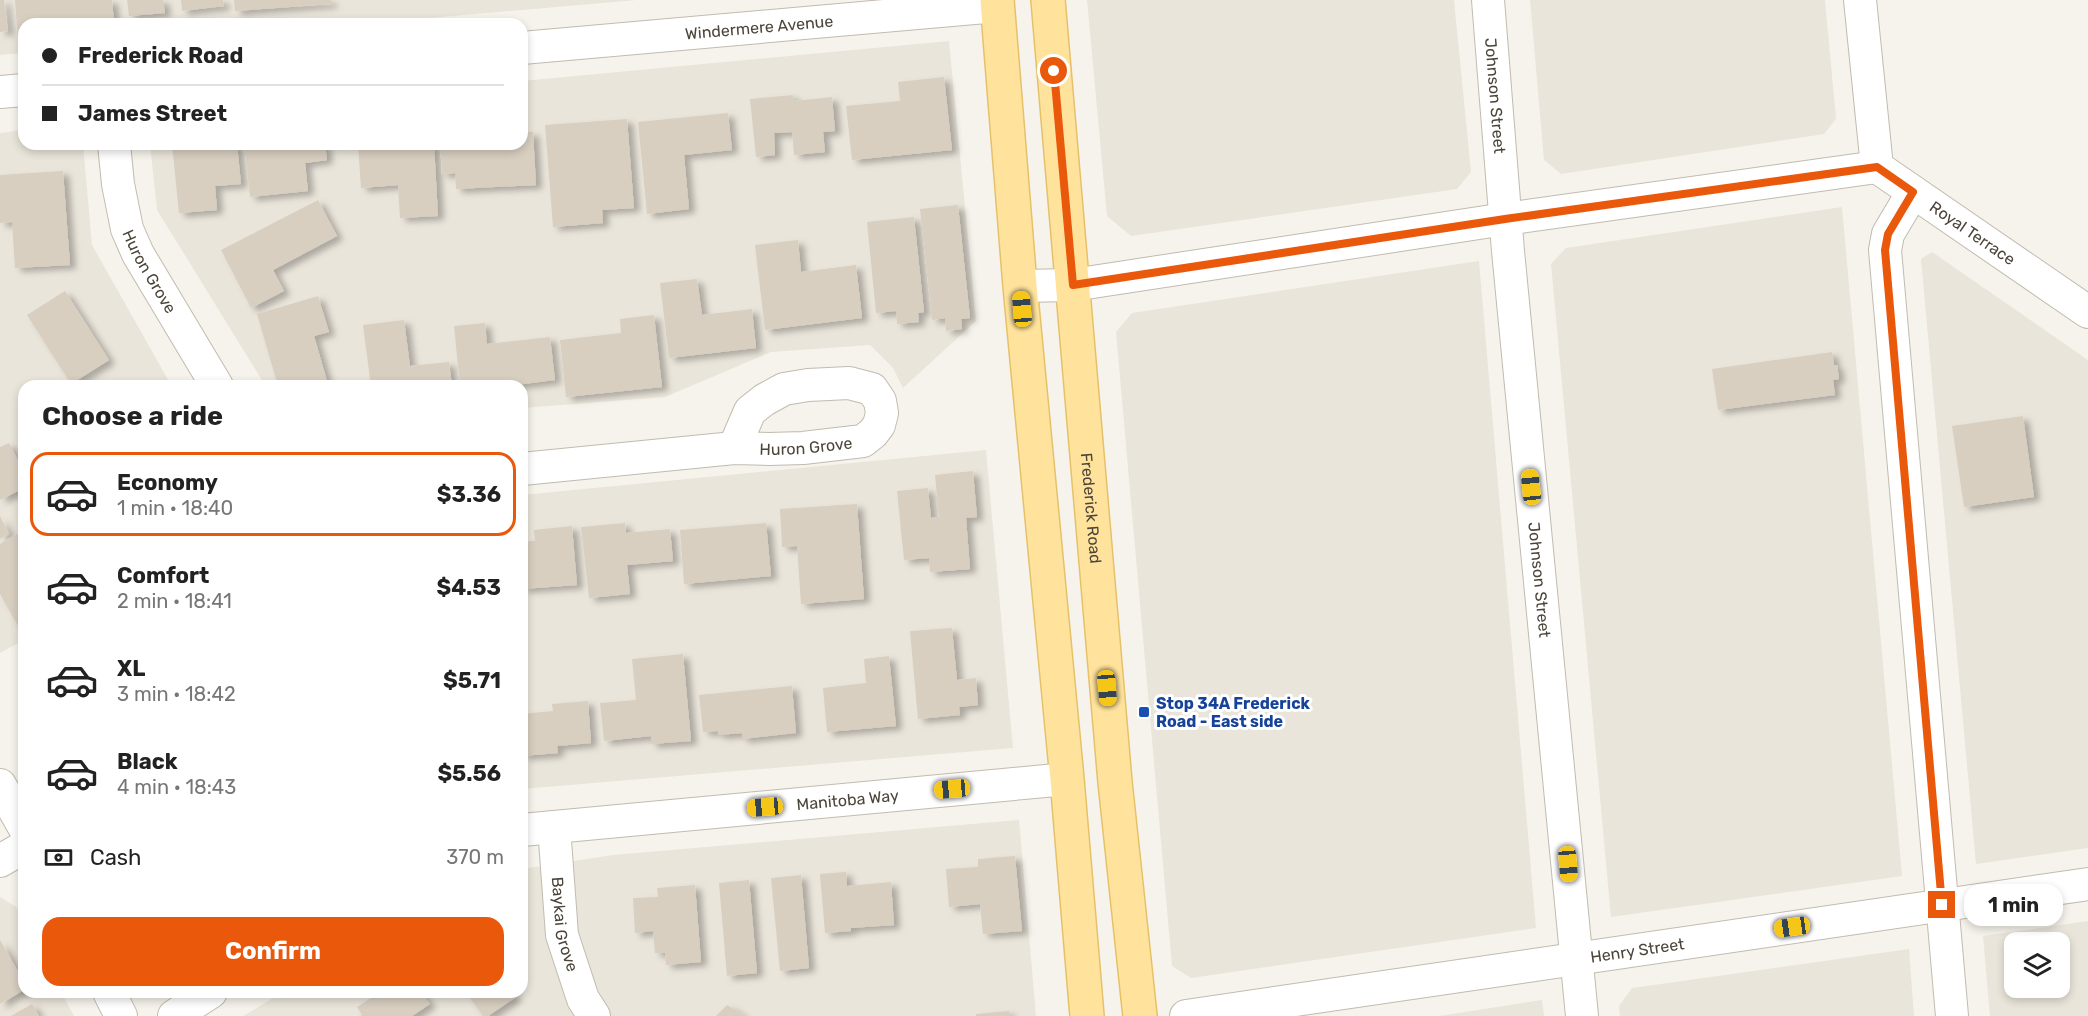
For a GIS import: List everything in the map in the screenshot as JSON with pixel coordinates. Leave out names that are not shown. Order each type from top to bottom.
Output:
[{"type":"main road","name":"Frederick Road","points":[[1048,0],[1115,783],[1140,1016]]},
{"type":"main road","points":[[997,3],[1020,286],[1087,1016]]},
{"type":"street","name":"Johnson Street","points":[[1488,0],[1505,219],[1582,1016]]},
{"type":"street","points":[[1020,286],[1073,285],[1505,219],[1877,167],[1860,0]]},
{"type":"street","name":"Windermere Avenue","points":[[528,47],[766,14],[997,3]]},
{"type":"street","points":[[0,92],[18,90]]},
{"type":"street","name":"Huron Grove","points":[[115,150],[118,184],[127,229],[138,254],[213,380]]},
{"type":"street","name":"Royal Terrace","points":[[1877,167],[2088,312]]},
{"type":"street","points":[[1913,192],[1888,234],[1885,250],[1952,1016]]},
{"type":"street","points":[[528,468],[734,448]]},
{"type":"street","name":"Manitoba Way","points":[[528,829],[1067,779]]},
{"type":"street","points":[[0,784],[18,816]]},
{"type":"street","name":"Baykai Grove","points":[[554,827],[562,935],[583,999],[594,1016]]},
{"type":"street","points":[[0,861],[18,850]]},
{"type":"street","name":"Henry Street","points":[[1185,1016],[2088,884]]},
{"type":"street","points":[[112,998],[121,1016]]},
{"type":"street","points":[[174,1016],[202,998]]},
{"type":"shaded area","points":[[0,0],[637,0],[428,18],[18,18],[18,54],[0,55]]},
{"type":"shaded area","points":[[1087,0],[1454,0],[1471,172],[1457,189],[1131,236],[1107,216]]},
{"type":"shaded area","points":[[1530,0],[1825,0],[1836,119],[1824,134],[1561,174],[1544,160]]},
{"type":"shaded area","points":[[949,41],[976,321],[903,388],[893,368],[870,345],[771,352],[665,397],[528,408],[528,380],[262,380],[157,210],[151,150],[528,150],[528,80]]},
{"type":"shaded area","points":[[18,131],[18,150],[84,150],[92,245],[168,380],[18,380],[18,643],[0,653],[0,133]]},
{"type":"shaded area","points":[[1842,207],[1902,876],[1611,917],[1551,264],[1566,248]]},
{"type":"shaded area","points":[[1932,252],[2088,360],[2088,848],[1976,864],[1921,259]]},
{"type":"shaded area","points":[[1479,261],[1536,928],[1191,978],[1172,966],[1116,332],[1132,313]]},
{"type":"shaded area","points":[[986,450],[1013,748],[528,788],[528,494]]},
{"type":"shaded area","points":[[1019,820],[1036,1016],[243,1016],[273,998],[528,998],[528,868],[613,855]]},
{"type":"shaded area","points":[[0,897],[18,910],[18,998],[64,998],[74,1016],[0,1016]]},
{"type":"shaded area","points":[[2088,921],[2088,1016],[1990,1016],[1983,936],[2004,933],[2004,998],[2070,998],[2070,932],[2011,932]]},
{"type":"shaded area","points":[[1909,949],[1914,1016],[1620,1016],[1619,1006],[1632,988]]},
{"type":"shaded area","points":[[1542,1000],[1544,1016],[1439,1016]]},
{"type":"building","points":[[0,0],[4,0],[8,31],[0,32]]},
{"type":"building","points":[[15,0],[112,0],[114,18],[18,18],[17,29]]},
{"type":"building","points":[[127,0],[163,0],[165,13],[129,16]]},
{"type":"building","points":[[181,0],[223,0],[224,6],[182,11]]},
{"type":"building","points":[[234,0],[331,0],[331,4],[235,11]]},
{"type":"building","points":[[944,77],[952,150],[852,160],[846,106],[900,101],[898,82]]},
{"type":"building","points":[[793,95],[794,101],[832,97],[835,131],[823,132],[825,152],[794,155],[792,132],[774,133],[775,155],[756,157],[750,99]]},
{"type":"building","points":[[728,113],[732,150],[684,155],[689,209],[647,214],[638,122]]},
{"type":"building","points":[[627,119],[634,208],[602,210],[603,223],[553,227],[545,125]]},
{"type":"building","points":[[528,132],[533,132],[536,185],[456,189],[455,173],[442,174],[440,150],[528,150]]},
{"type":"building","points":[[173,150],[238,150],[241,184],[215,186],[217,210],[179,213]]},
{"type":"building","points":[[245,150],[326,150],[327,160],[305,163],[308,191],[250,197]]},
{"type":"building","points":[[358,150],[434,150],[438,216],[400,218],[398,185],[361,188]]},
{"type":"building","points":[[63,171],[70,265],[15,268],[12,222],[0,223],[0,175]]},
{"type":"building","points":[[318,200],[337,236],[273,270],[284,291],[251,308],[221,250]]},
{"type":"building","points":[[958,205],[970,318],[961,319],[962,329],[946,331],[945,318],[932,320],[920,209]]},
{"type":"building","points":[[914,217],[924,312],[918,313],[919,322],[897,324],[896,311],[876,313],[867,222]]},
{"type":"building","points":[[798,240],[801,272],[856,265],[862,318],[765,330],[755,245]]},
{"type":"building","points":[[697,279],[702,315],[752,309],[756,348],[669,358],[660,283]]},
{"type":"building","points":[[65,291],[109,360],[77,380],[68,380],[27,315]]},
{"type":"building","points":[[318,296],[329,332],[314,336],[327,380],[276,380],[257,314]]},
{"type":"building","points":[[654,315],[662,387],[566,397],[560,340],[621,333],[620,319]]},
{"type":"building","points":[[404,320],[410,366],[449,362],[451,380],[370,380],[363,325]]},
{"type":"building","points":[[485,323],[487,344],[550,337],[555,380],[528,383],[528,380],[459,380],[454,326]]},
{"type":"building","points":[[1832,352],[1839,379],[1833,380],[1835,395],[1718,410],[1712,369]]},
{"type":"building","points":[[2023,416],[2034,497],[1964,507],[1952,426]]},
{"type":"building","points":[[9,443],[18,460],[18,491],[0,500],[0,447]]},
{"type":"building","points":[[973,471],[977,517],[966,518],[970,569],[930,572],[929,558],[904,560],[897,491],[928,488],[931,518],[939,517],[935,475]]},
{"type":"building","points":[[857,504],[864,599],[801,604],[797,546],[782,547],[780,509]]},
{"type":"building","points":[[0,516],[9,534],[0,539]]},
{"type":"building","points":[[625,523],[626,533],[670,529],[673,561],[627,565],[630,594],[589,598],[581,527]]},
{"type":"building","points":[[766,523],[771,576],[684,584],[680,530]]},
{"type":"building","points":[[572,526],[577,585],[528,589],[528,542],[535,541],[534,530]]},
{"type":"building","points":[[18,534],[18,626],[0,594],[0,544]]},
{"type":"building","points":[[952,628],[957,680],[976,678],[978,705],[959,707],[960,715],[918,719],[910,631]]},
{"type":"building","points":[[683,654],[691,741],[651,744],[651,736],[604,741],[600,703],[636,700],[632,659]]},
{"type":"building","points":[[889,656],[896,726],[827,732],[823,688],[866,683],[864,659]]},
{"type":"building","points":[[792,686],[796,733],[742,739],[742,733],[718,735],[718,731],[703,732],[699,695]]},
{"type":"building","points":[[588,701],[591,743],[557,746],[558,753],[528,756],[528,713],[553,711],[552,704]]},
{"type":"building","points":[[1015,856],[1022,931],[983,934],[980,904],[949,907],[946,869],[978,867],[978,859]]},
{"type":"building","points":[[846,872],[847,886],[891,882],[894,925],[851,928],[851,931],[825,933],[820,874]]},
{"type":"building","points":[[801,875],[809,968],[780,971],[771,878]]},
{"type":"building","points":[[749,880],[757,973],[727,976],[719,883]]},
{"type":"building","points":[[695,885],[701,962],[666,965],[665,953],[655,953],[653,931],[635,933],[633,898],[658,897],[657,888]]},
{"type":"building","points":[[0,940],[18,972],[18,994],[0,1004]]},
{"type":"building","points":[[371,998],[426,998],[430,1004],[412,1016],[360,1016],[362,1015],[357,1007]]},
{"type":"building","points":[[470,998],[515,998],[488,1016],[483,1016]]},
{"type":"building","points":[[32,1004],[39,1016],[11,1016]]},
{"type":"building","points":[[727,1005],[745,1016],[716,1016]]},
{"type":"building","points":[[1009,1011],[1010,1016],[976,1016],[976,1014]]},
{"type":"place","name":"Stop 34A Frederick Road - East side","points":[[1144,712]]},
{"type":"route","points":[[1054,71],[1073,285],[1505,219],[1877,167],[1913,192],[1888,234],[1885,250],[1942,905]]}]
